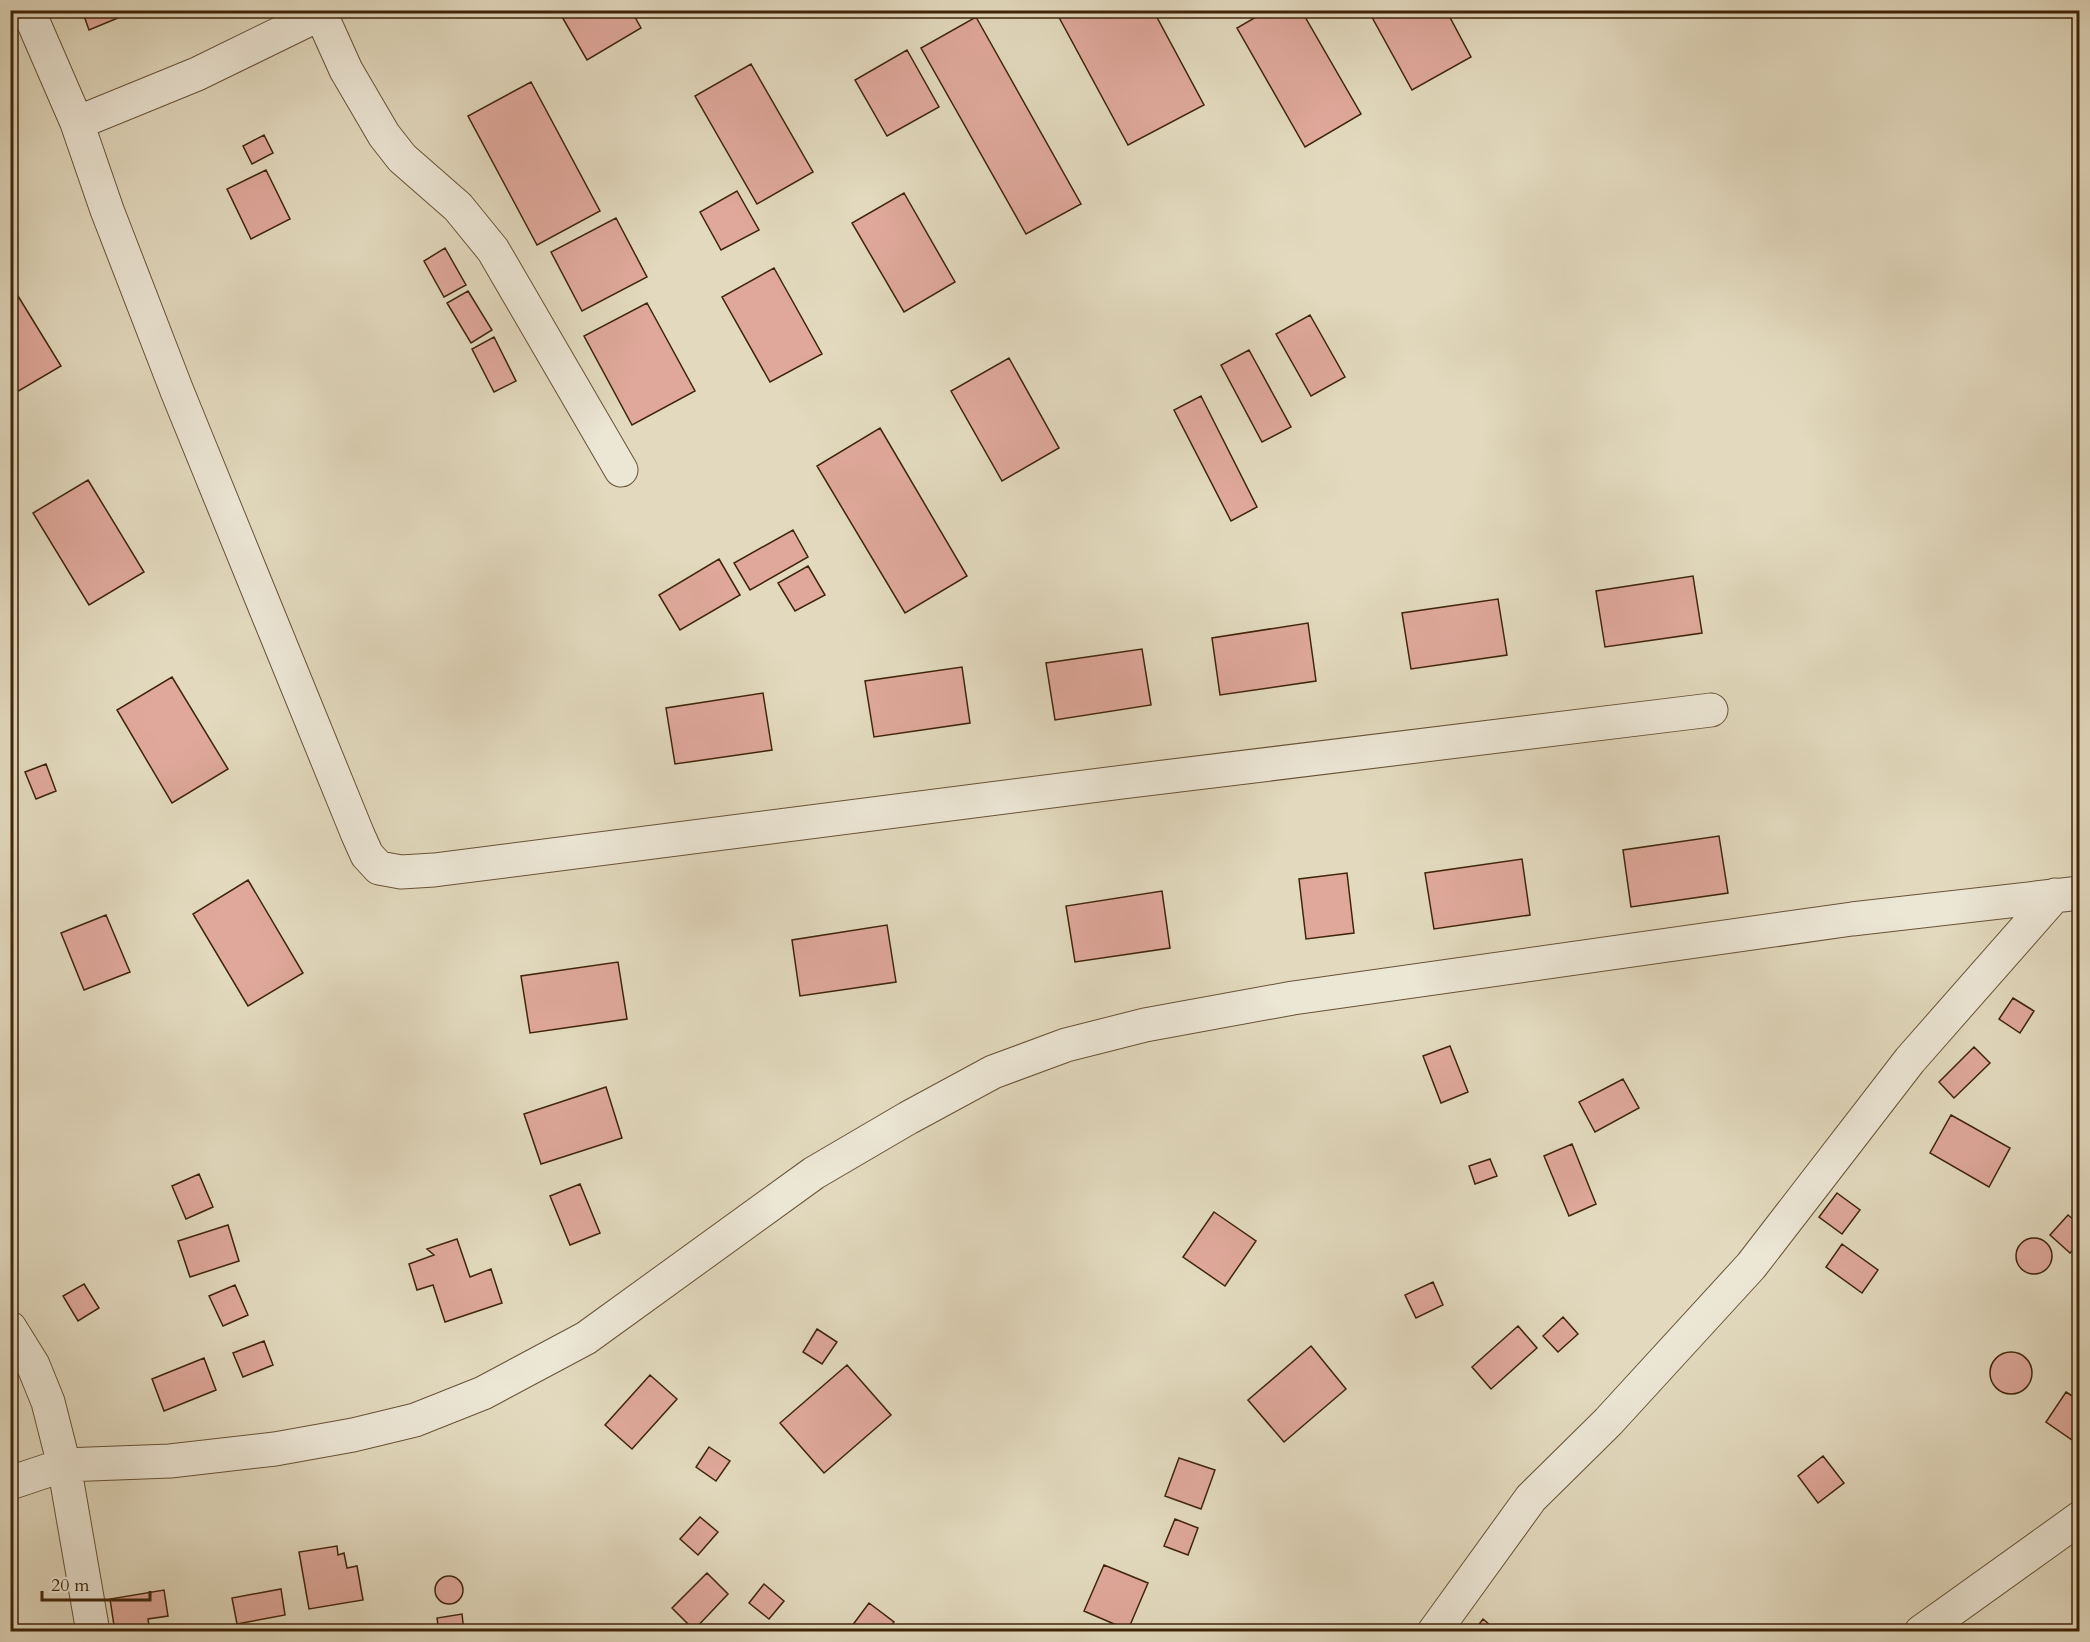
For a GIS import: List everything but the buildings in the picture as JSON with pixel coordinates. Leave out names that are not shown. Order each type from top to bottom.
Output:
[{"type":"street","points":[[27,10],[77,123],[107,210],[177,390],[328,765],[368,855],[379,868],[401,872],[434,870],[1711,710]]},
{"type":"street","points":[[77,123],[197,74],[320,12],[346,70],[384,135],[402,158],[458,207],[493,250],[621,470]]},
{"type":"street","points":[[10,1483],[64,1465],[170,1461],[275,1449],[331,1439],[415,1420],[483,1393],[586,1338],[814,1173],[993,1072],[1066,1045],[1145,1024],[1305,996],[1851,920],[2067,894]]},
{"type":"street","points":[[1434,1632],[1531,1498],[1608,1422],[1750,1266],[1910,1060],[2067,894]]},
{"type":"street","points":[[10,1328],[33,1365],[48,1402],[64,1465],[93,1632]]},
{"type":"street","points":[[1921,1632],[2079,1518]]}]
